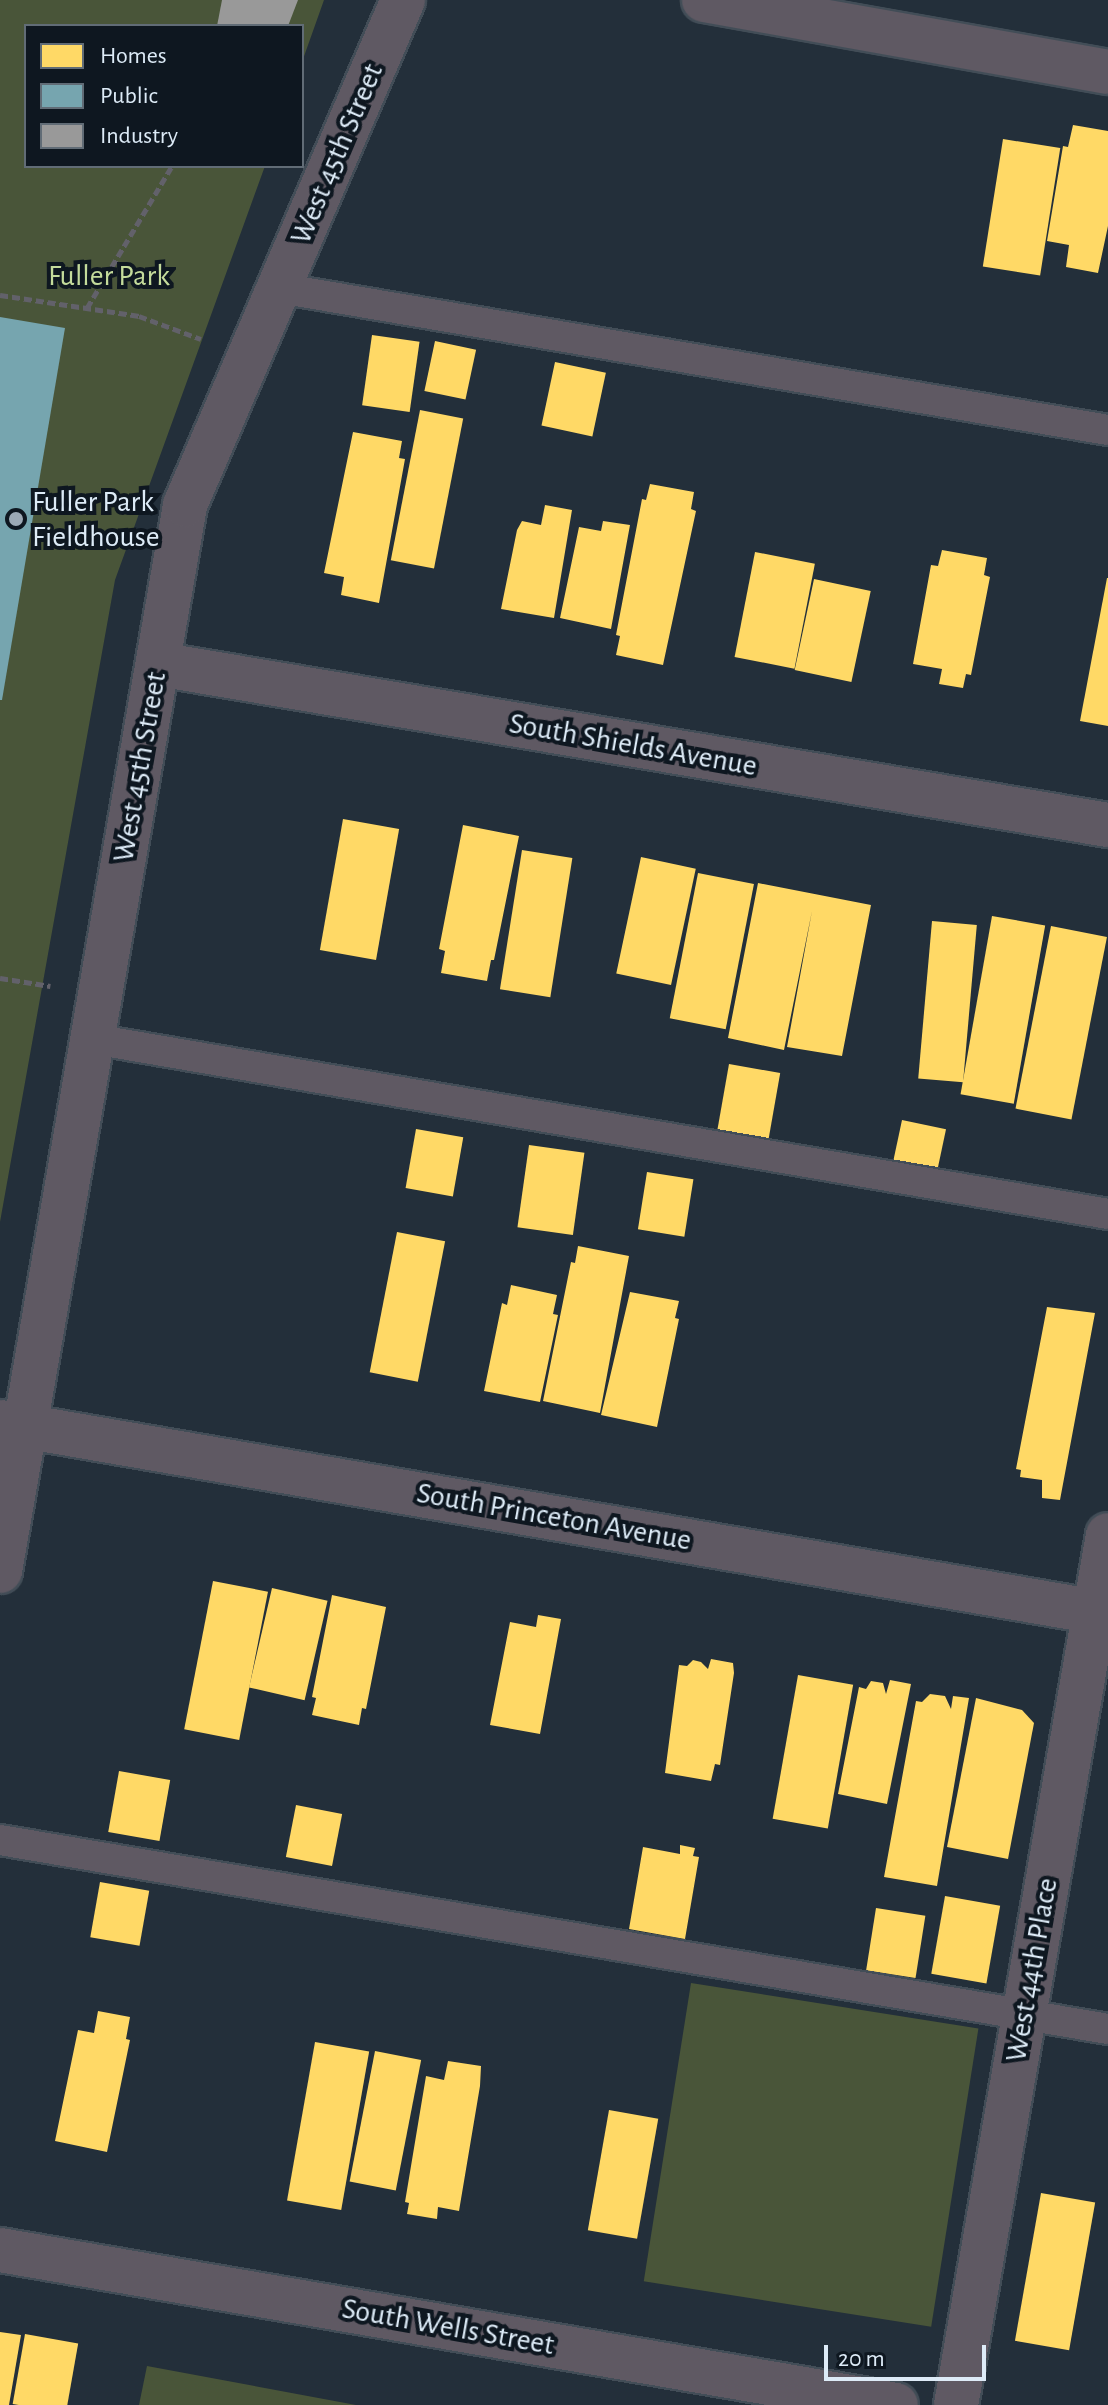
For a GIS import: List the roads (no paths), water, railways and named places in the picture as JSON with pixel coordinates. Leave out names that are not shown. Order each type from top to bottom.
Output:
[{"type":"street","name":"West 45th Street","points":[[0,1571],[13,1424],[93,1039],[185,505],[403,0]]},
{"type":"street","points":[[704,0],[1108,72]]},
{"type":"street","name":"South Shields Avenue","points":[[158,664],[1108,825]]},
{"type":"street","name":"South Princeton Avenue","points":[[13,1424],[1101,1612]]},
{"type":"street","name":"West 44th Place","points":[[956,2405],[1024,2014],[1101,1612],[1108,1535]]},
{"type":"street","name":"South Wells Street","points":[[0,2250],[896,2405]]},
{"type":"lane","points":[[279,288],[1108,430]]},
{"type":"lane","points":[[93,1039],[1108,1214]]},
{"type":"lane","points":[[0,1840],[1108,2029]]},
{"type":"place","name":"Fuller Park Fieldhouse","points":[[16,519]]},
{"type":"park label","name":"Fuller Park","points":[[109,276]]}]
